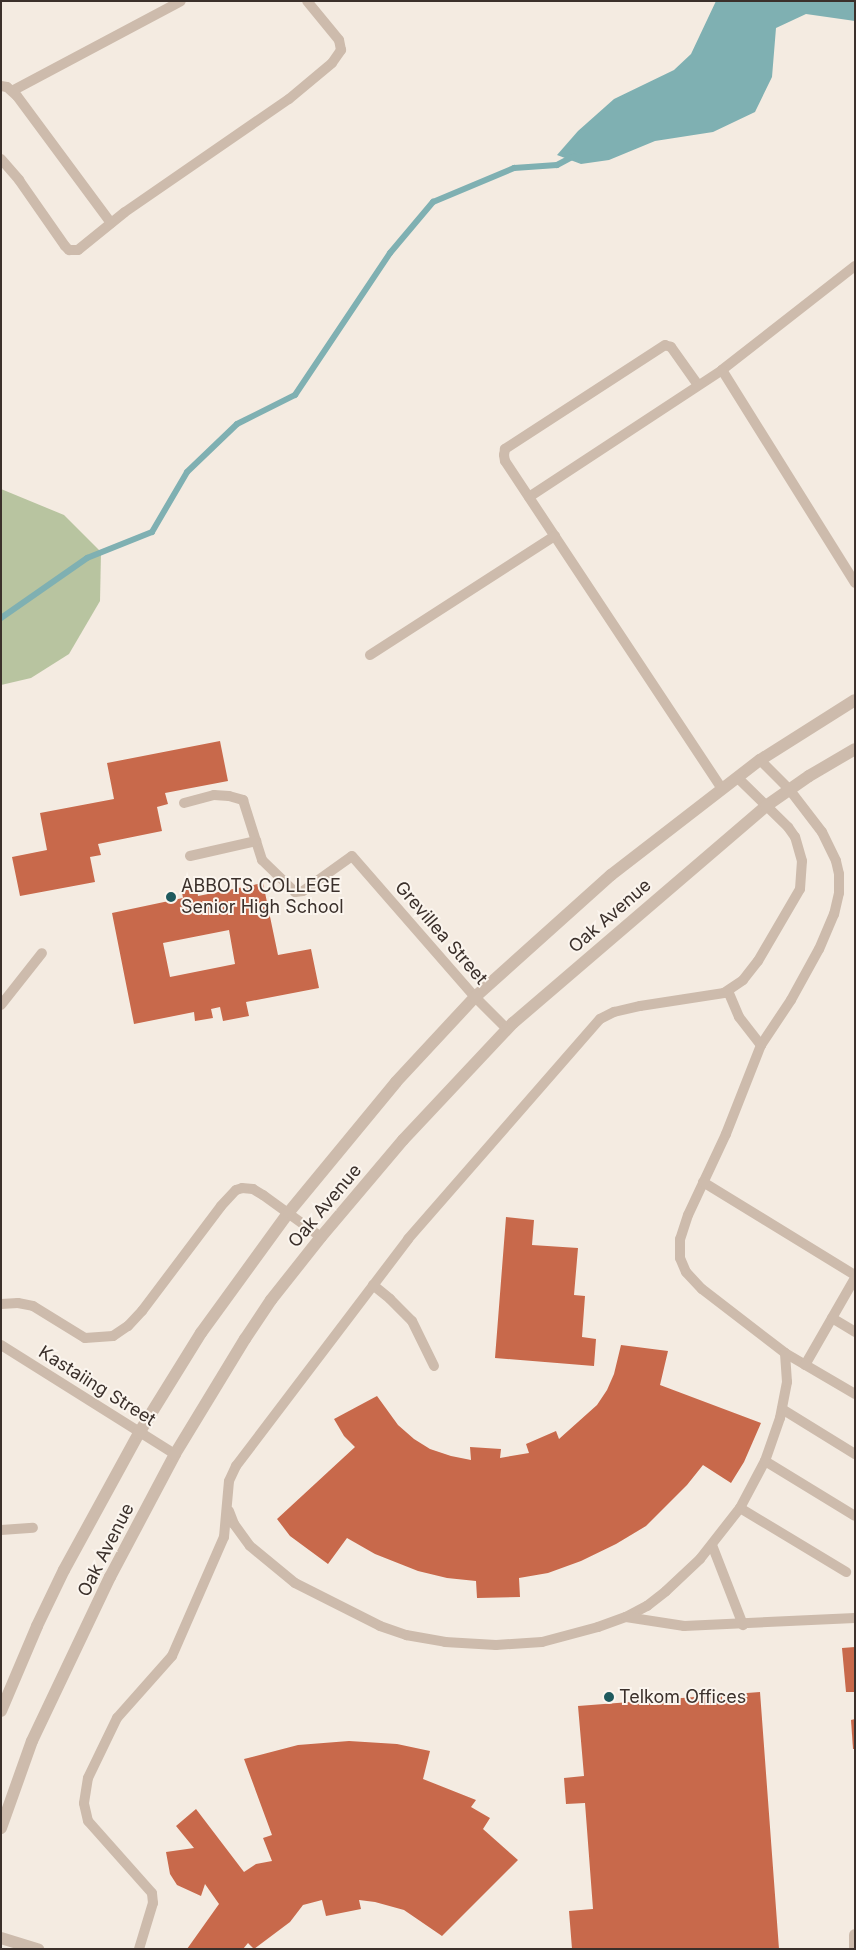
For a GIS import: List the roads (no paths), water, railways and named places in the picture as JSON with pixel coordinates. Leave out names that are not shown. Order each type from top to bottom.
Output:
[{"type":"street","name":"Oak Avenue","points":[[1,1711],[52,1594],[139,1433],[201,1333],[289,1212],[396,1082],[475,996],[611,874],[760,760],[855,700]]},
{"type":"street","name":"Oak Avenue","points":[[1,1828],[32,1741],[110,1577],[175,1454],[245,1340],[272,1300],[321,1237],[403,1140],[507,1029],[766,806],[789,789],[855,749]]},
{"type":"street","points":[[855,1935],[855,1949]]},
{"type":"street","points":[[1,1938],[38,1949]]},
{"type":"lane","points":[[12,91],[181,1]]},
{"type":"lane","points":[[1,159],[69,250],[78,250],[111,223],[289,99],[332,63],[341,50],[339,40],[307,1]]},
{"type":"lane","points":[[1,86],[12,91],[111,223]]},
{"type":"lane","points":[[529,497],[722,370],[855,266]]},
{"type":"lane","points":[[698,386],[671,347],[665,345],[505,448],[505,461],[722,789]]},
{"type":"lane","points":[[722,370],[855,583]]},
{"type":"lane","points":[[370,656],[555,536]]},
{"type":"lane","points":[[760,760],[789,789],[813,819],[831,848],[839,874],[840,886],[834,914],[819,949],[791,1000],[761,1045],[726,1134],[688,1215],[680,1239],[680,1258],[686,1272],[702,1289],[786,1353],[855,1394]]},
{"type":"lane","points":[[139,1949],[153,1903],[152,1893],[88,1821],[84,1803],[88,1778],[117,1718],[136,1694],[172,1656],[220,1551],[226,1527],[229,1481],[239,1461],[408,1239],[491,1141],[600,1019],[614,1012],[640,1006],[728,991],[743,980],[758,961],[800,889],[802,861],[795,837],[737,778]]},
{"type":"lane","points":[[184,803],[214,795],[244,800],[256,841],[190,856]]},
{"type":"lane","name":"Grevillea Street","points":[[256,841],[262,860],[267,868],[294,892],[303,891],[352,856],[475,996],[507,1029]]},
{"type":"lane","points":[[1,1005],[42,954]]},
{"type":"lane","points":[[728,991],[738,1017],[761,1045]]},
{"type":"lane","points":[[703,1182],[855,1277],[805,1365]]},
{"type":"lane","points":[[1,1304],[18,1303],[33,1306],[85,1338],[98,1339],[113,1336],[128,1326],[142,1311],[221,1206],[236,1190],[253,1189],[289,1212],[321,1237]]},
{"type":"lane","points":[[372,1285],[390,1299],[412,1321],[434,1366]]},
{"type":"lane","points":[[832,1318],[855,1332]]},
{"type":"lane","name":"Kastaiing Street","points":[[1,1345],[175,1454]]},
{"type":"lane","points":[[228,1509],[234,1524],[250,1546],[295,1583],[380,1626],[406,1635],[445,1642],[496,1646],[542,1642],[598,1627],[626,1617],[646,1606],[666,1591],[712,1545],[740,1508],[765,1461],[782,1409],[787,1382],[786,1353]]},
{"type":"lane","points":[[782,1409],[855,1454]]},
{"type":"lane","points":[[765,1461],[855,1516]]},
{"type":"lane","points":[[740,1508],[846,1572]]},
{"type":"lane","points":[[1,1530],[33,1528]]},
{"type":"lane","points":[[712,1545],[743,1624]]},
{"type":"lane","points":[[626,1617],[684,1626],[855,1618]]},
{"type":"water","points":[[716,1],[855,1],[855,21],[806,14],[776,28],[772,77],[755,112],[713,132],[655,141],[609,160],[581,164],[557,155],[578,131],[614,99],[674,70],[691,54]]},
{"type":"waterway","points":[[1,618],[87,558],[152,532],[187,472],[237,424],[295,395],[390,253],[433,202],[514,168],[557,165],[574,156]]},
{"type":"place","name":"ABBOTS COLLEGE Senior High School","points":[[171,897]]},
{"type":"place","name":"Telkom Offices","points":[[609,1697]]}]
